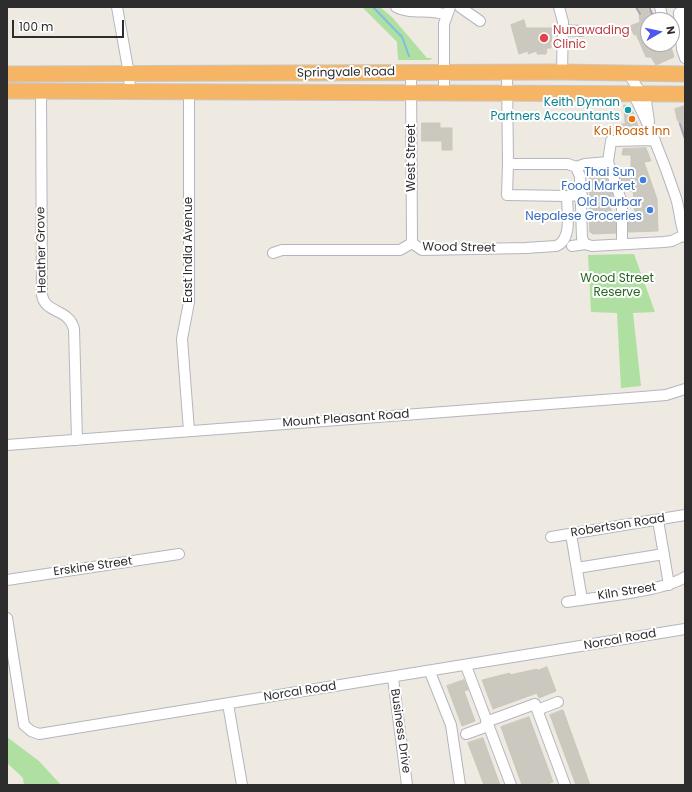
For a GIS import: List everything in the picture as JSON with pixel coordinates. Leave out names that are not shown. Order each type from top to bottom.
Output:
[{"type":"highway","name":"Springvale Road","points":[[7,74],[444,72],[680,74]]},
{"type":"highway","name":"Springvale Road","points":[[7,91],[685,94]]},
{"type":"street","points":[[117,7],[129,74],[130,91]]},
{"type":"street","points":[[460,7],[480,21]]},
{"type":"street","points":[[559,7],[563,22],[562,72]]},
{"type":"street","points":[[395,10],[448,11],[444,24],[444,93]]},
{"type":"street","points":[[680,74],[683,54],[682,12]]},
{"type":"street","points":[[562,30],[581,31]]},
{"type":"street","points":[[507,72],[507,195],[582,195]]},
{"type":"street","name":"West Street","points":[[411,73],[412,243]]},
{"type":"street","points":[[572,246],[585,244],[592,246],[672,241],[685,236],[676,198],[649,124],[648,106],[637,93],[628,73]]},
{"type":"street","name":"Heather Grove","points":[[41,91],[42,295],[43,301],[47,306],[68,316],[72,320],[74,328],[77,440]]},
{"type":"street","name":"East India Avenue","points":[[189,91],[189,302],[182,339],[189,432]]},
{"type":"street","points":[[622,244],[622,202],[608,162],[611,141],[655,140]]},
{"type":"street","points":[[508,164],[568,164],[576,167],[585,164],[608,162]]},
{"type":"street","points":[[576,167],[580,176],[582,195],[582,238],[585,244]]},
{"type":"street","name":"Wood Street","points":[[272,253],[282,250],[400,250],[412,243],[422,250],[556,246],[561,244],[566,235],[567,196]]},
{"type":"street","name":"Mount Pleasant Road","points":[[7,445],[636,398],[666,394],[685,389]]},
{"type":"street","name":"Robertson Road","points":[[551,537],[685,515]]},
{"type":"street","points":[[658,520],[669,585]]},
{"type":"street","points":[[571,534],[582,600]]},
{"type":"street","name":"Erskine Street","points":[[7,580],[179,554]]},
{"type":"street","points":[[577,568],[664,554]]},
{"type":"street","name":"Kiln Street","points":[[567,602],[669,585],[685,577]]},
{"type":"street","name":"Norcal Road","points":[[7,618],[24,725],[35,733],[39,734],[430,672],[685,629]]},
{"type":"street","points":[[466,666],[511,785]]},
{"type":"street","points":[[430,672],[452,725],[460,785]]},
{"type":"street","name":"Business Drive","points":[[393,678],[407,785]]},
{"type":"street","points":[[537,710],[558,702]]},
{"type":"street","points":[[228,704],[242,785]]},
{"type":"street","points":[[466,734],[535,704],[565,785]]},
{"type":"green space","points":[[362,7],[380,7],[392,17],[427,58],[433,58],[430,60],[398,60],[397,42]]},
{"type":"green space","name":"Wood Street Reserve","points":[[634,254],[655,312],[633,313],[641,386],[621,388],[617,313],[591,312],[588,255]]},
{"type":"green space","points":[[7,737],[39,761],[61,785],[24,785],[23,778],[7,763]]},
{"type":"building","points":[[638,7],[646,7],[650,12],[640,12]]},
{"type":"building","points":[[524,20],[526,28],[552,28],[551,48],[547,48],[546,54],[537,54],[537,51],[528,54],[528,51],[519,54],[511,25]]},
{"type":"building","points":[[640,22],[640,43],[636,34],[634,35],[630,26]]},
{"type":"building","points":[[644,52],[672,52],[674,57],[656,65],[651,57],[646,57]]},
{"type":"building","points":[[624,105],[631,107],[641,134],[619,134],[619,127],[621,127],[621,124],[625,124]]},
{"type":"building","points":[[685,106],[685,134],[677,119],[675,109]]},
{"type":"building","points":[[422,123],[440,123],[440,128],[452,128],[452,150],[442,150],[442,141],[422,141]]},
{"type":"building","points":[[646,148],[651,161],[644,162],[657,199],[658,231],[628,232],[628,215],[635,215],[633,191],[629,191],[629,184],[622,184],[620,176],[622,176],[622,170],[631,170],[631,155],[622,155],[623,149]]},
{"type":"building","points":[[590,174],[605,174],[613,196],[611,196],[611,214],[616,214],[616,233],[593,234],[590,232]]},
{"type":"building","points":[[547,667],[556,691],[539,698],[537,693],[493,709],[482,680],[510,673],[510,675]]},
{"type":"building","points":[[464,680],[468,690],[464,691],[475,721],[462,726],[447,686]]},
{"type":"building","points":[[563,710],[590,785],[576,785],[550,715]]},
{"type":"building","points":[[529,717],[553,782],[545,785],[522,785],[501,727]]},
{"type":"building","points":[[483,738],[500,785],[484,785],[468,743]]},
{"type":"waterway","points":[[373,7],[402,37],[409,56]]},
{"type":"railway","points":[[636,7],[640,14]]},
{"type":"railway","points":[[649,7],[651,12]]},
{"type":"railway","points":[[680,124],[685,139]]},
{"type":"place","name":"Nunawading Clinic","points":[[544,38]]},
{"type":"place","name":"Keith Dyman Partners Accountants","points":[[628,110]]},
{"type":"place","name":"Koi Roast Inn","points":[[632,119]]},
{"type":"place","name":"Thai Sun Food Market","points":[[643,180]]},
{"type":"place","name":"Old Durbar Nepalese Groceries","points":[[650,210]]}]
